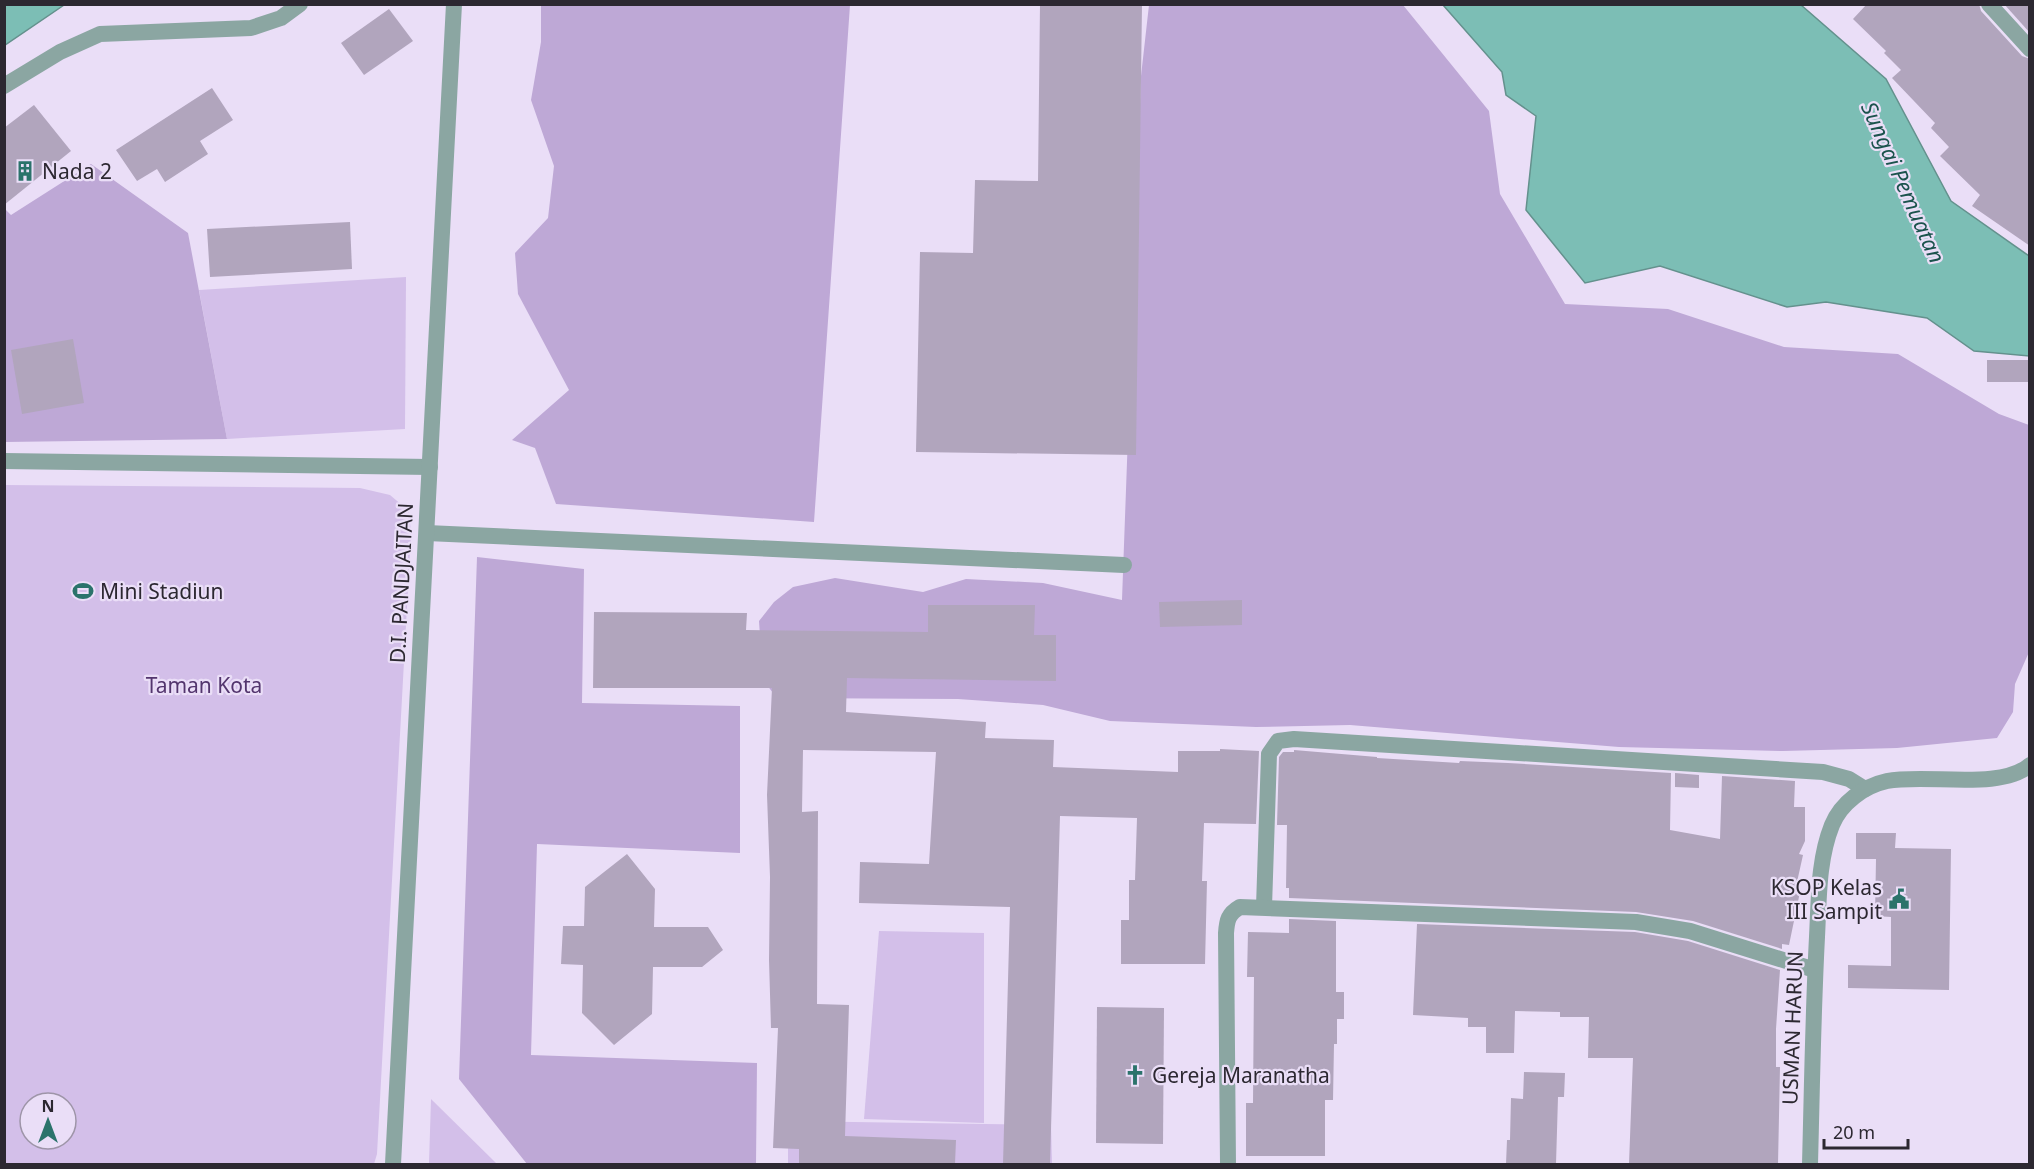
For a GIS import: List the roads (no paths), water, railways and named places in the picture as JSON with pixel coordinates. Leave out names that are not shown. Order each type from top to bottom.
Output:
[{"type":"street","points":[[4,86],[60,52],[100,34],[251,28],[280,18],[300,4]]},
{"type":"street","name":"D.I. PANDJAITAN","points":[[393,1164],[454,4]]},
{"type":"street","points":[[1989,4],[2030,49]]},
{"type":"street","points":[[4,461],[430,467]]},
{"type":"street","points":[[427,532],[1124,565]]},
{"type":"street","points":[[1264,907],[1269,754],[1278,741],[1294,739],[1823,772],[1849,779],[1865,789]]},
{"type":"street","name":"USMAN HARUN","points":[[1810,1164],[1815,970],[1821,864],[1832,823],[1846,802],[1865,789],[1886,781],[1991,779],[2022,772],[2030,765]]},
{"type":"street","points":[[1228,1164],[1227,919],[1240,907],[1636,922],[1690,931],[1815,970]]},
{"type":"water","points":[[64,5],[5,45],[4,6]]},
{"type":"water","name":"Sungai Pemuatan","points":[[1443,5],[1801,5],[1886,79],[1951,201],[2029,256],[2029,356],[1974,351],[1927,318],[1826,302],[1787,307],[1660,266],[1585,283],[1526,210],[1536,116],[1506,95],[1502,72]]},
{"type":"place","name":"Nada 2","points":[[25,171]]},
{"type":"place","name":"Mini Stadiun","points":[[83,591]]},
{"type":"place","name":"KSOP Kelas III Sampit","points":[[1899,899]]},
{"type":"place","name":"Gereja Maranatha","points":[[1135,1075]]},
{"type":"park label","name":"Taman Kota","points":[[204,685]]}]
